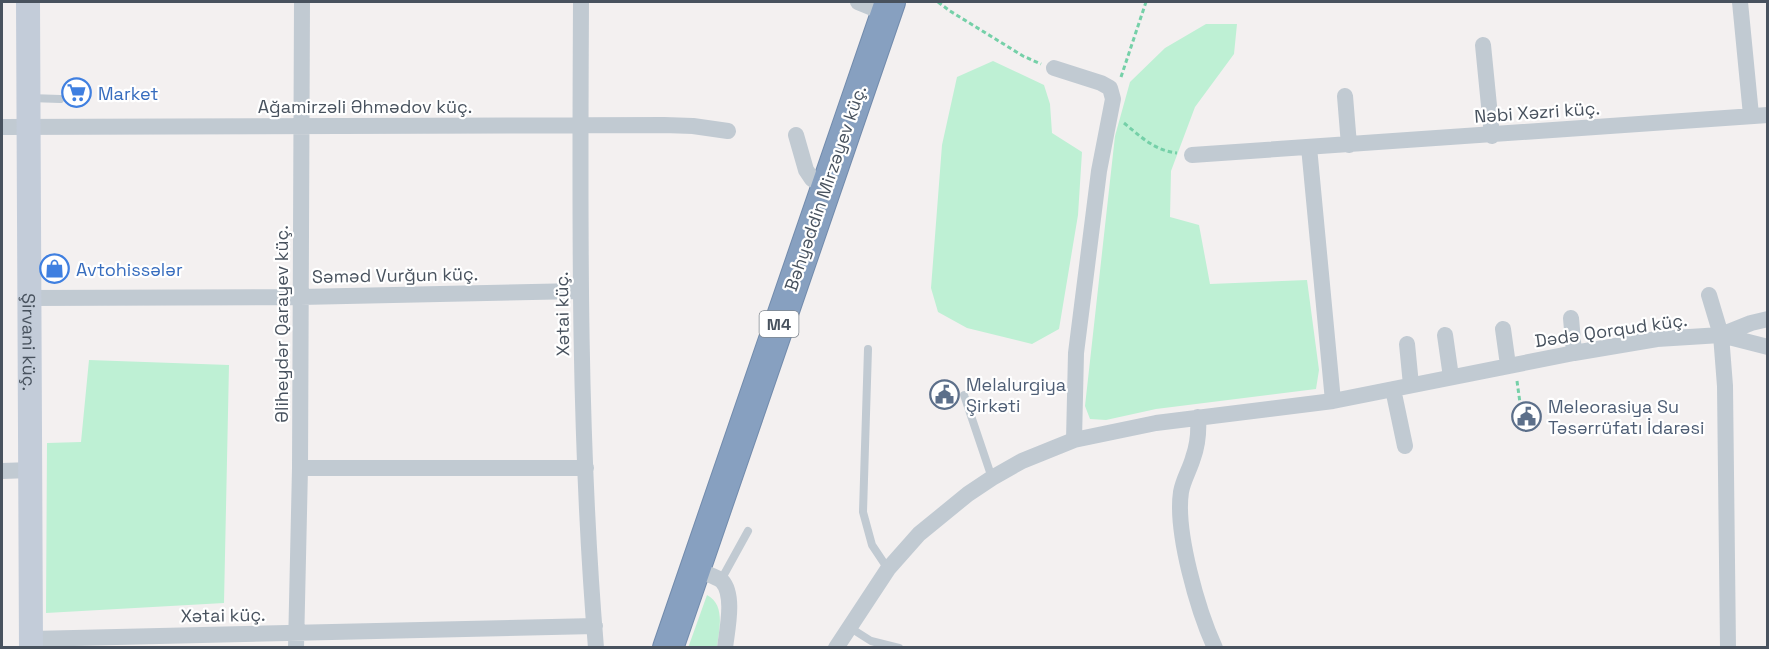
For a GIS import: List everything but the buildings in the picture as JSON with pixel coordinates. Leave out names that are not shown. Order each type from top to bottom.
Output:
[{"type":"highway","name":"Bəhyəddin Mirzəyev küç.","points":[[668,648],[708,575],[826,186],[887,7]]},
{"type":"main road","name":"Şirvani küç.","points":[[28,2],[31,643]]},
{"type":"street","name":"Əliheydər Qarayev küç.","points":[[296,640],[300,468],[302,2]]},
{"type":"street","name":"Xətai küç.","points":[[581,2],[580,291],[586,468],[596,648]]},
{"type":"street","points":[[858,2],[887,7]]},
{"type":"street","points":[[1740,2],[1759,115]]},
{"type":"street","points":[[1483,45],[1492,135]]},
{"type":"street","points":[[1054,69],[1101,83],[1110,88],[1113,99],[1099,171],[1076,353],[1074,440]]},
{"type":"street","points":[[1345,96],[1349,145]]},
{"type":"street","name":"Nəbi Xəzri küç.","points":[[1192,155],[1759,115]]},
{"type":"street","name":"Ağamirzəli Əhmədov küç.","points":[[2,127],[664,125],[728,131]]},
{"type":"street","points":[[796,135],[806,170],[812,179],[826,186]]},
{"type":"street","points":[[1309,147],[1333,401]]},
{"type":"street","name":"Səməd Vurğun küç.","points":[[30,298],[300,297],[580,291]]},
{"type":"street","points":[[1709,295],[1721,335],[1725,386],[1728,648]]},
{"type":"street","points":[[1571,318],[1574,352]]},
{"type":"street","points":[[1721,335],[1767,319]]},
{"type":"street","points":[[1503,329],[1511,365]]},
{"type":"street","points":[[1445,335],[1451,377]]},
{"type":"street","points":[[1721,335],[1767,347]]},
{"type":"street","name":"Dədə Qorqud küç.","points":[[836,648],[888,568],[919,534],[968,494],[992,478],[1022,460],[1074,440],[1122,429],[1198,417],[1333,401],[1574,352],[1657,339],[1721,335]]},
{"type":"street","points":[[1407,344],[1411,386]]},
{"type":"street","points":[[1393,389],[1405,446]]},
{"type":"street","points":[[1198,417],[1199,436],[1181,490],[1180,514],[1184,549],[1213,646]]},
{"type":"street","points":[[300,468],[586,468]]},
{"type":"street","points":[[2,471],[31,470]]},
{"type":"street","points":[[708,575],[727,589],[730,606],[725,648]]},
{"type":"street","name":"Xətai küç.","points":[[31,643],[296,640],[595,626]]},
{"type":"lane","points":[[29,98],[60,99]]},
{"type":"lane","points":[[868,349],[863,513],[872,545],[888,568]]},
{"type":"lane","points":[[964,395],[992,478]]},
{"type":"lane","points":[[708,575],[748,531]]},
{"type":"lane","points":[[849,627],[871,641],[899,648]]},
{"type":"path","points":[[938,2],[1023,56],[1054,69]]},
{"type":"path","points":[[1110,88],[1120,80],[1146,2]]},
{"type":"path","points":[[1111,113],[1151,145],[1169,152],[1192,155]]},
{"type":"path","points":[[1511,365],[1520,403]]},
{"type":"green space","points":[[1206,24],[1237,24],[1234,54],[1195,107],[1171,171],[1170,217],[1199,225],[1210,284],[1307,280],[1319,370],[1316,389],[1156,409],[1106,420],[1090,419],[1085,406],[1115,136],[1130,82],[1165,48]]},
{"type":"green space","points":[[993,61],[1044,85],[1050,104],[1052,133],[1082,152],[1078,215],[1059,329],[1032,344],[967,328],[938,312],[931,288],[942,145],[957,77]]},
{"type":"green space","points":[[89,360],[229,365],[224,603],[46,613],[47,443],[81,442]]},
{"type":"green space","points":[[707,595],[713,599],[719,611],[720,626],[717,647],[688,648]]},
{"type":"place","name":"Market","points":[[77,93]]},
{"type":"place","name":"Avtohissələr","points":[[55,269]]},
{"type":"place","name":"Melalurgiya Şirkəti","points":[[945,394]]},
{"type":"place","name":"Meleorasiya Su Təsərrüfatı İdarəsi","points":[[1527,416]]}]
